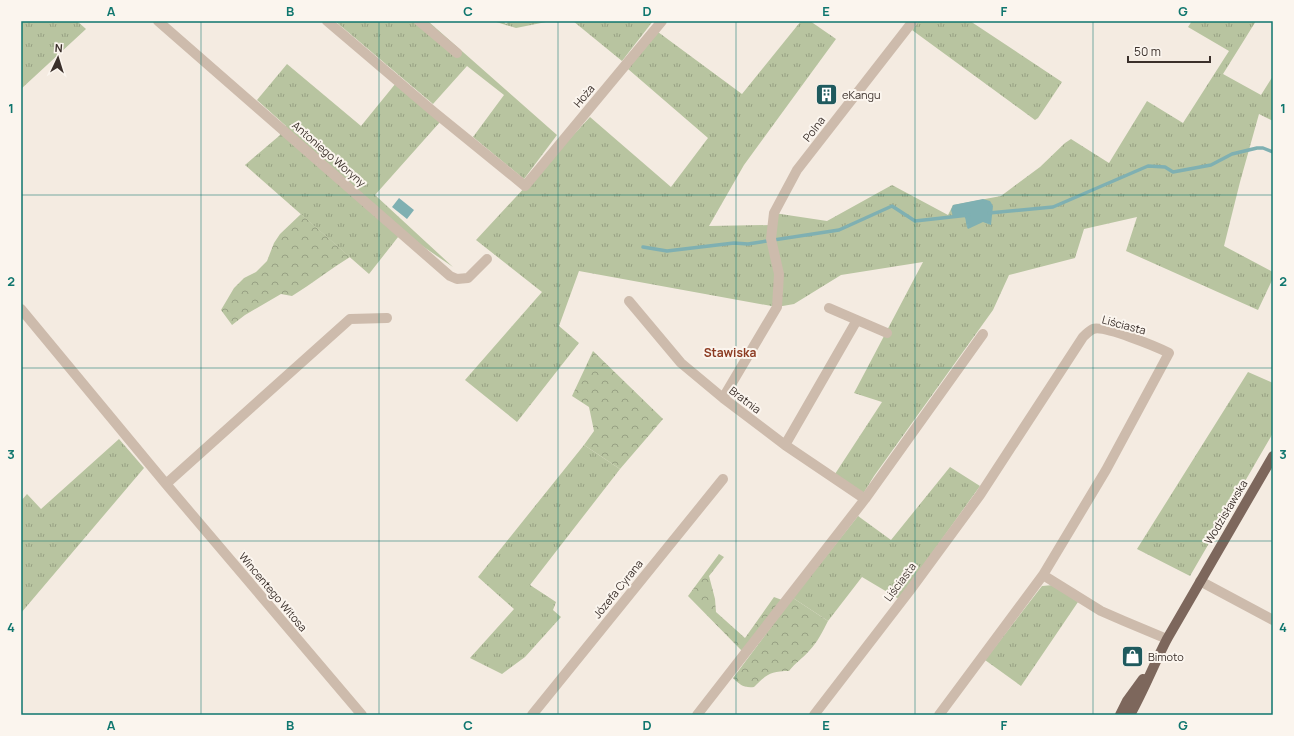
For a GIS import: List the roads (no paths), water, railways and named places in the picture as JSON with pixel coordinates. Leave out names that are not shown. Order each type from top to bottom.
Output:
[{"type":"main road","name":"Wodzisławska","points":[[1130,715],[1167,639],[1273,456]]},
{"type":"main road","name":"Wodzisławska","points":[[1120,715],[1127,701],[1156,661]]},
{"type":"street","name":"Antoniego Woryny","points":[[158,21],[450,276],[457,278],[468,278],[487,259]]},
{"type":"street","name":"Hoża","points":[[327,21],[434,112],[525,186],[662,21]]},
{"type":"street","points":[[419,21],[457,53]]},
{"type":"street","name":"Polna","points":[[723,398],[777,307],[779,274],[772,241],[774,213],[797,170],[913,21]]},
{"type":"street","name":"Bratnia","points":[[628,301],[681,363],[723,398],[785,445],[865,499]]},
{"type":"street","points":[[829,308],[887,333]]},
{"type":"street","name":"Wincentego Witosa","points":[[21,309],[166,484],[362,715]]},
{"type":"street","points":[[166,484],[350,319],[387,318]]},
{"type":"street","points":[[785,445],[857,320]]},
{"type":"street","name":"Liściasta","points":[[814,715],[916,582],[980,495],[1083,337],[1093,329],[1104,329],[1155,346],[1169,353],[1106,470],[1043,575],[939,715]]},
{"type":"street","points":[[697,715],[865,499],[983,334]]},
{"type":"street","name":"Józefa Cyrana","points":[[532,715],[723,479]]},
{"type":"street","points":[[1043,575],[1101,611],[1167,639]]},
{"type":"street","points":[[1200,581],[1273,620]]},
{"type":"water","points":[[399,198],[414,210],[407,219],[392,207]]},
{"type":"water","points":[[983,199],[990,201],[993,206],[991,225],[983,222],[968,229],[964,216],[953,216],[951,210],[953,205]]},
{"type":"waterway","points":[[989,213],[1053,207],[1148,166],[1165,167],[1173,172],[1211,165],[1232,154],[1257,148],[1263,148],[1273,152]]},
{"type":"waterway","points":[[643,247],[667,251],[734,243],[748,244],[839,230],[892,206],[915,221],[969,215]]},
{"type":"place","name":"eKangu","points":[[826,95]]},
{"type":"place","name":"Bimoto","points":[[1133,657]]},
{"type":"district","name":"Stawiska","points":[[730,353]]}]
